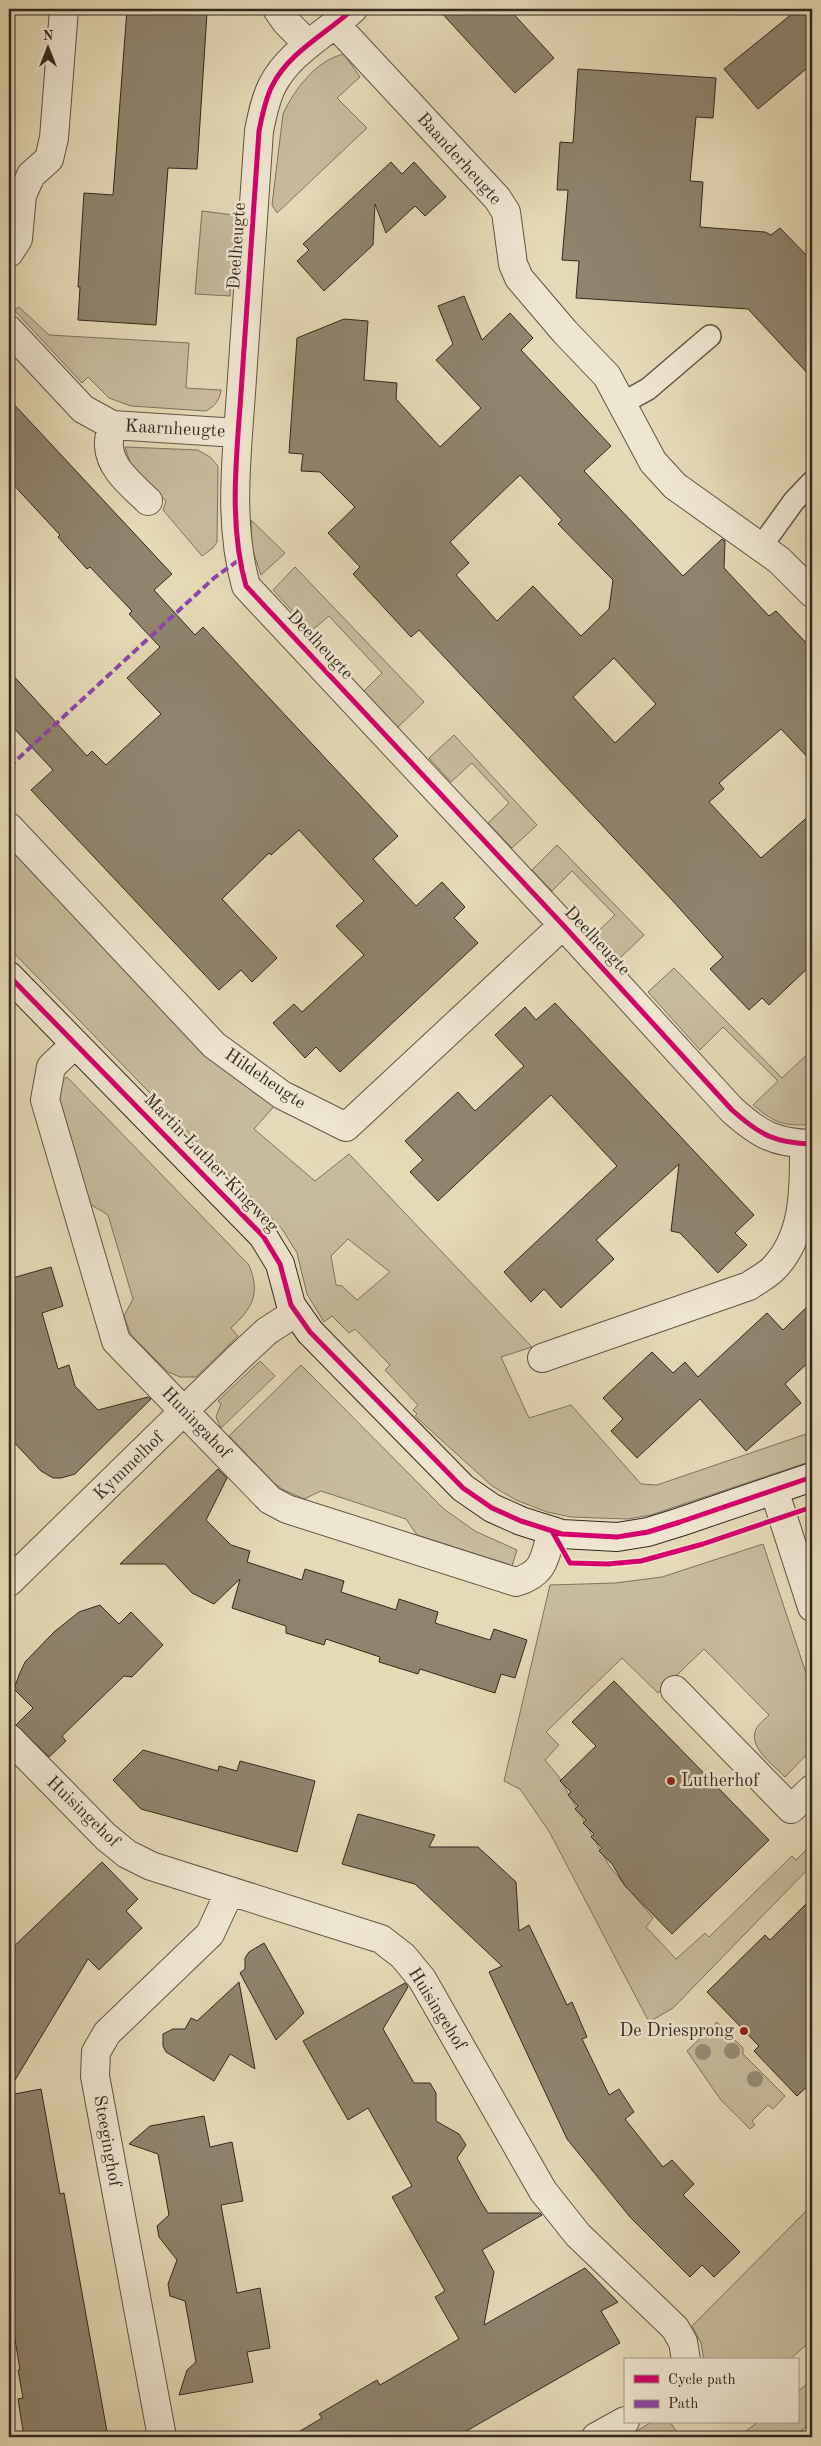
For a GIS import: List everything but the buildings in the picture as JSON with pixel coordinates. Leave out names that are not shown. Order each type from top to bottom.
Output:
[{"type":"street","points":[[9,253],[18,239],[22,195],[31,175],[49,159],[54,138],[64,9]]},
{"type":"street","points":[[277,9],[286,22],[308,44]]},
{"type":"street","name":"Deelheugte","points":[[345,17],[308,44],[286,65],[272,85],[264,107],[259,131],[238,433],[235,535],[246,586],[563,925],[732,1110],[755,1130],[774,1140],[808,1144],[800,1214],[786,1251],[774,1269],[749,1286],[542,1358]]},
{"type":"street","name":"Baanderheugte","points":[[345,17],[497,198],[506,212],[513,264],[519,278],[559,325],[607,376],[653,462],[675,486],[785,564],[812,593]]},
{"type":"street","name":"Kaarnheugte","points":[[9,330],[84,409],[112,425],[238,433]]},
{"type":"street","name":"Kaarnheugte","points":[[112,425],[109,446],[113,460],[123,477],[148,501]]},
{"type":"street","name":"Hildeheugte","points":[[9,826],[214,1045],[282,1095],[346,1127],[563,925]]},
{"type":"street","name":"Martin Luther Kingweg","points":[[9,976],[270,1245],[280,1264],[288,1296],[295,1312],[330,1353],[463,1488],[492,1508],[552,1532],[595,1537],[617,1537],[648,1532],[812,1477]]},
{"type":"street","name":"Huningahof","points":[[75,1044],[51,1067],[45,1100],[116,1341],[270,1500],[287,1509],[516,1582],[530,1578],[540,1570],[552,1532]]},
{"type":"street","name":"Kymmelhof","points":[[9,1582],[267,1331],[295,1312]]},
{"type":"street","points":[[774,1490],[812,1607]]},
{"type":"street","points":[[675,1690],[791,1809],[812,1789]]},
{"type":"street","name":"Huisingehof","points":[[9,1738],[106,1837],[127,1854],[151,1866],[381,1939],[403,1956],[422,1979],[543,2191],[578,2235],[675,2328],[683,2342],[686,2358]]},
{"type":"street","name":"Steeginghof","points":[[162,2437],[95,2076],[96,2052],[107,2033],[210,1934],[230,1891]]},
{"type":"street","points":[[596,2437],[624,2422]]},
{"type":"lane","points":[[621,404],[661,379],[710,336]]},
{"type":"lane","points":[[760,548],[794,501],[812,482]]},
{"type":"shaded area","points":[[344,54],[360,77],[337,98],[367,128],[277,213],[272,205],[283,114],[293,95],[315,69],[334,57]]},
{"type":"shaded area","points":[[202,211],[234,215],[230,296],[195,294]]},
{"type":"shaded area","points":[[19,307],[49,335],[189,343],[186,388],[221,390],[218,400],[206,411],[131,406],[109,398],[88,377],[82,383],[14,310]]},
{"type":"shaded area","points":[[125,447],[198,450],[210,457],[218,466],[217,542],[213,548],[202,556],[163,510],[166,501],[132,468]]},
{"type":"shaded area","points":[[251,520],[285,553],[261,575],[252,548]]},
{"type":"shaded area","points":[[295,567],[424,702],[397,728],[362,693],[382,673],[329,616],[311,631],[273,590]]},
{"type":"shaded area","points":[[454,735],[537,825],[512,848],[488,823],[509,803],[472,763],[451,782],[429,758]]},
{"type":"shaded area","points":[[557,845],[644,935],[619,959],[595,934],[615,915],[572,871],[552,891],[532,870]]},
{"type":"shaded area","points":[[9,847],[203,1054],[277,1103],[254,1129],[315,1181],[349,1154],[532,1347],[501,1357],[529,1418],[571,1405],[641,1484],[657,1485],[812,1432],[812,1461],[651,1515],[628,1519],[571,1517],[547,1512],[516,1500],[492,1486],[415,1416],[417,1414],[413,1410],[418,1405],[385,1370],[390,1365],[355,1329],[349,1333],[332,1316],[324,1322],[307,1294],[297,1253],[282,1229],[9,948]],"holes":[[[348,1239],[390,1272],[357,1300],[342,1286],[336,1285],[331,1256]]]},
{"type":"shaded area","points":[[674,968],[782,1078],[812,1050],[812,1125],[793,1125],[774,1120],[753,1105],[778,1081],[723,1027],[700,1050],[648,992]]},
{"type":"shaded area","points":[[67,1077],[249,1265],[253,1276],[254,1293],[249,1307],[231,1328],[238,1336],[196,1377],[180,1377],[168,1372],[131,1335],[124,1316],[133,1299],[108,1215],[90,1204],[58,1094],[61,1081]]},
{"type":"shaded area","points":[[260,1361],[275,1376],[221,1428],[216,1417],[221,1404],[218,1401]]},
{"type":"shaded area","points":[[301,1365],[444,1509],[475,1531],[517,1550],[512,1566],[417,1535],[406,1519],[321,1491],[304,1499],[282,1489],[274,1483],[229,1436]]},
{"type":"shaded area","points":[[763,1544],[812,1691],[812,1749],[785,1777],[762,1754],[755,1740],[758,1726],[769,1715],[704,1649],[658,1693],[622,1658],[546,1732],[559,1745],[545,1760],[559,1777],[610,1867],[653,1918],[646,1927],[676,1959],[705,1933],[709,1937],[792,1856],[796,1860],[807,1849],[812,1853],[812,1865],[673,2008],[649,2022],[550,1833],[520,1789],[504,1781],[550,1585],[615,1583],[662,1577]]},
{"type":"shaded area","points":[[717,2022],[743,2048],[743,2054],[785,2096],[773,2109],[768,2105],[752,2121],[755,2125],[750,2129],[720,2099],[687,2051]]},
{"type":"shaded area","points":[[811,2206],[812,2340],[791,2358],[704,2358],[701,2343],[692,2326]]},
{"type":"shaded area","points":[[812,2380],[812,2422],[793,2437],[738,2437],[755,2424],[798,2424],[798,2391]]},
{"type":"shaded area","points":[[649,2424],[671,2424],[677,2432],[668,2437],[626,2437]]},
{"type":"marked path","points":[[9,767],[214,578],[239,560]]},
{"type":"cycle path","points":[[353,9],[298,53],[279,74],[267,97],[259,131],[235,482],[237,535],[240,561],[246,586],[563,925],[732,1110],[751,1126],[769,1136],[788,1142],[812,1144]]},
{"type":"cycle path","points":[[9,976],[263,1236],[280,1264],[291,1305],[310,1332],[463,1488],[492,1508],[521,1521],[562,1534],[617,1537],[648,1532],[812,1477]]},
{"type":"cycle path","points":[[552,1531],[570,1563],[608,1564],[641,1561],[703,1544],[812,1507]]},
{"type":"place","name":"Lutherhof","points":[[671,1781]]},
{"type":"place","name":"De Driesprong","points":[[744,2031]]}]
